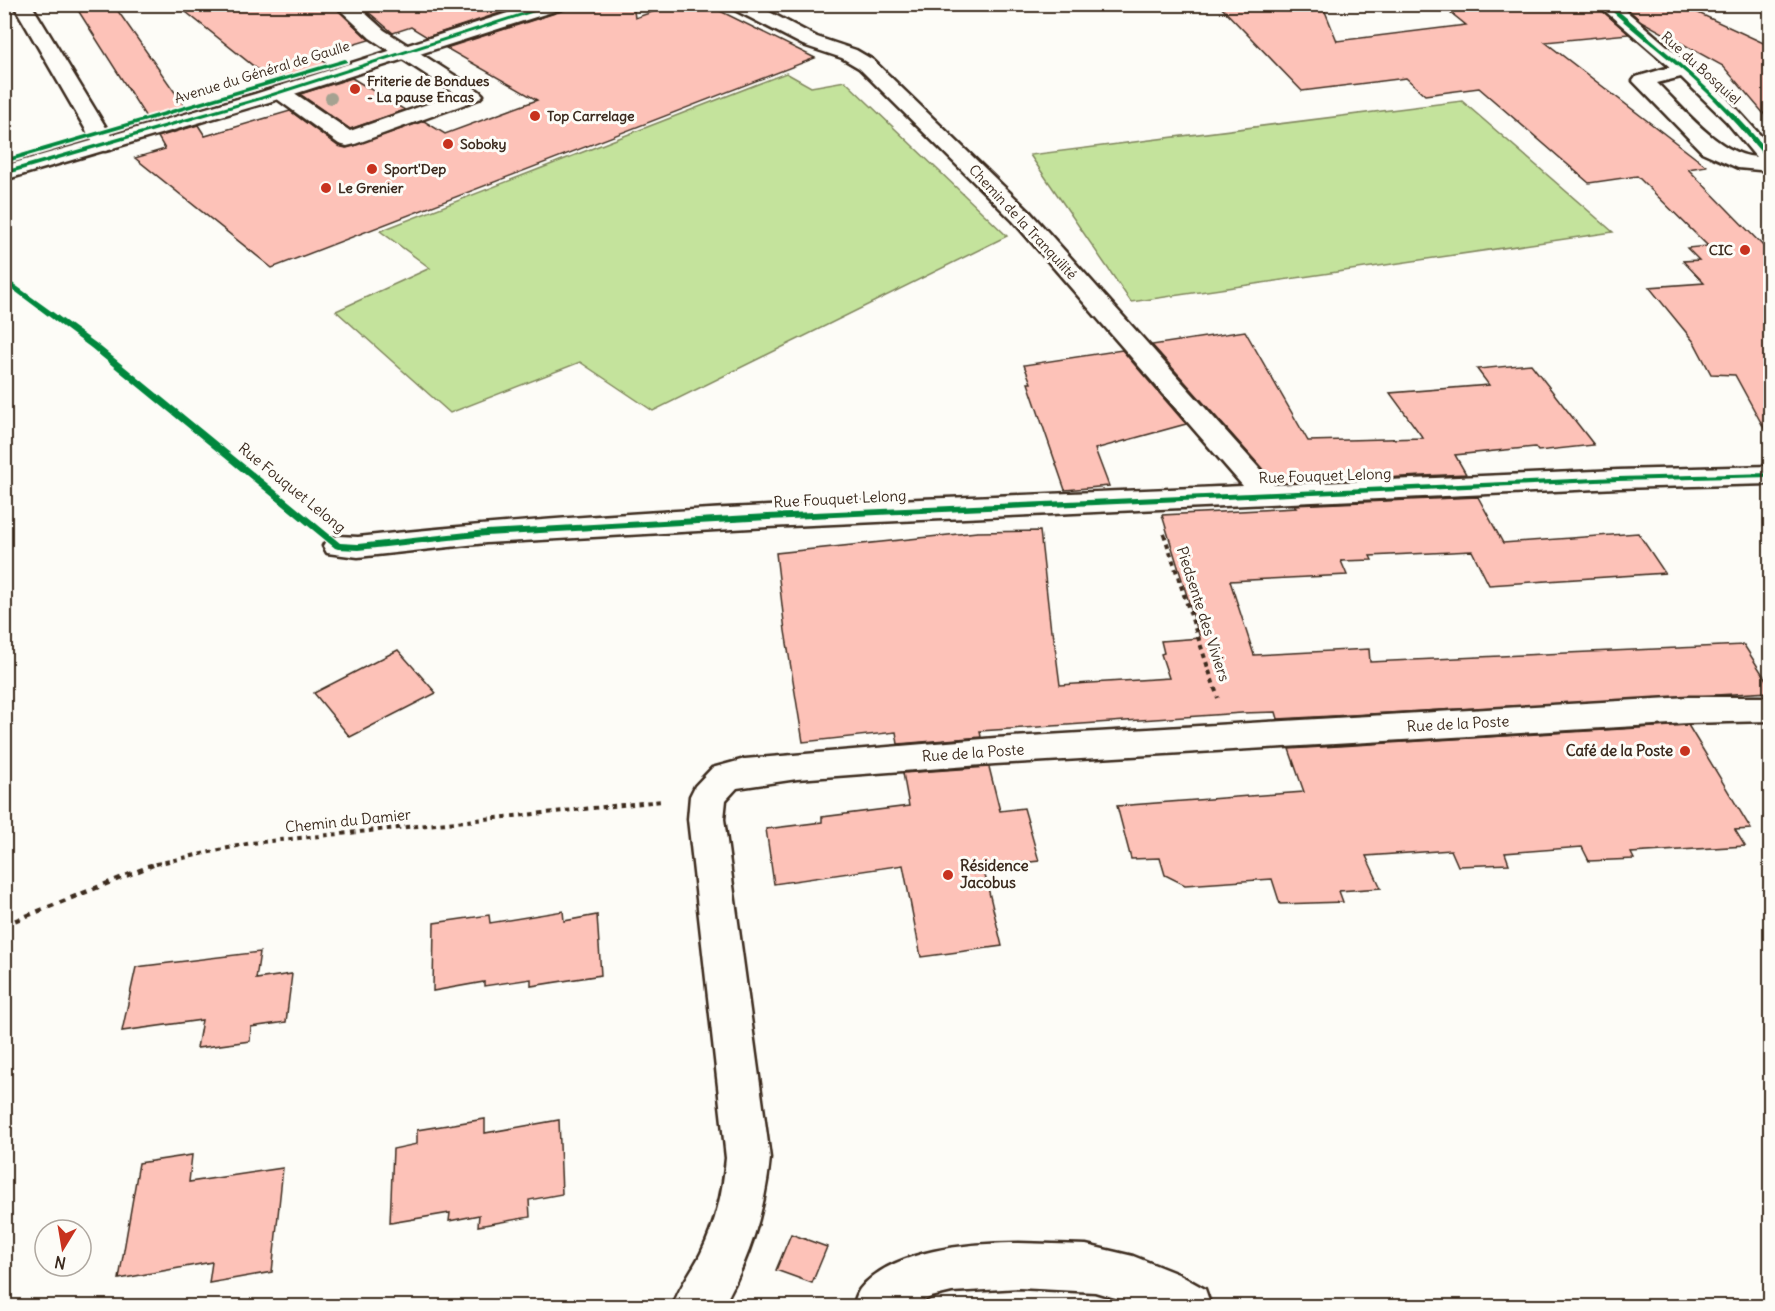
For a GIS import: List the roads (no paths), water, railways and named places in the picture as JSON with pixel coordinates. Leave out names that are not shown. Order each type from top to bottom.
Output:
[{"type":"street","points":[[280,92],[347,139],[472,95],[366,26],[343,4]]},
{"type":"street","name":"Avenue du Général de Gaulle","points":[[4,161],[103,139],[280,92],[525,4]]},
{"type":"street","name":"Avenue du Général de Gaulle","points":[[4,173],[103,139],[557,4]]},
{"type":"street","name":"Chemin de la Tranquilité","points":[[738,4],[810,41],[849,54],[866,64],[1021,216],[1266,494]]},
{"type":"street","name":"Rue du Bosquiel","points":[[1606,4],[1734,116],[1770,162]]},
{"type":"street","points":[[17,6],[103,139]]},
{"type":"street","points":[[1683,70],[1643,81],[1710,147],[1746,163],[1770,162]]},
{"type":"street","name":"Rue Fouquet Lelong","points":[[338,546],[358,547],[486,533],[1152,499],[1700,475],[1770,475]]},
{"type":"street","name":"Rue de la Poste","points":[[696,1306],[709,1287],[740,1215],[747,1184],[748,1158],[706,819],[708,796],[725,778],[745,772],[797,766],[995,751],[1688,710],[1770,709]]},
{"type":"street","points":[[876,1306],[888,1294],[929,1274],[981,1264],[1111,1272],[1159,1288],[1188,1306]]},
{"type":"place","name":"Friterie de Bondues - La pause Encas","points":[[355,89]]},
{"type":"place","name":"Top Carrelage","points":[[535,116]]},
{"type":"place","name":"Soboky","points":[[448,144]]},
{"type":"place","name":"Sport'Dep","points":[[372,169]]},
{"type":"place","name":"Le Grenier","points":[[326,188]]},
{"type":"place","name":"CIC","points":[[1745,250]]},
{"type":"place","name":"Café de la Poste","points":[[1685,751]]},
{"type":"place","name":"Résidence Jacobus","points":[[948,875]]}]
